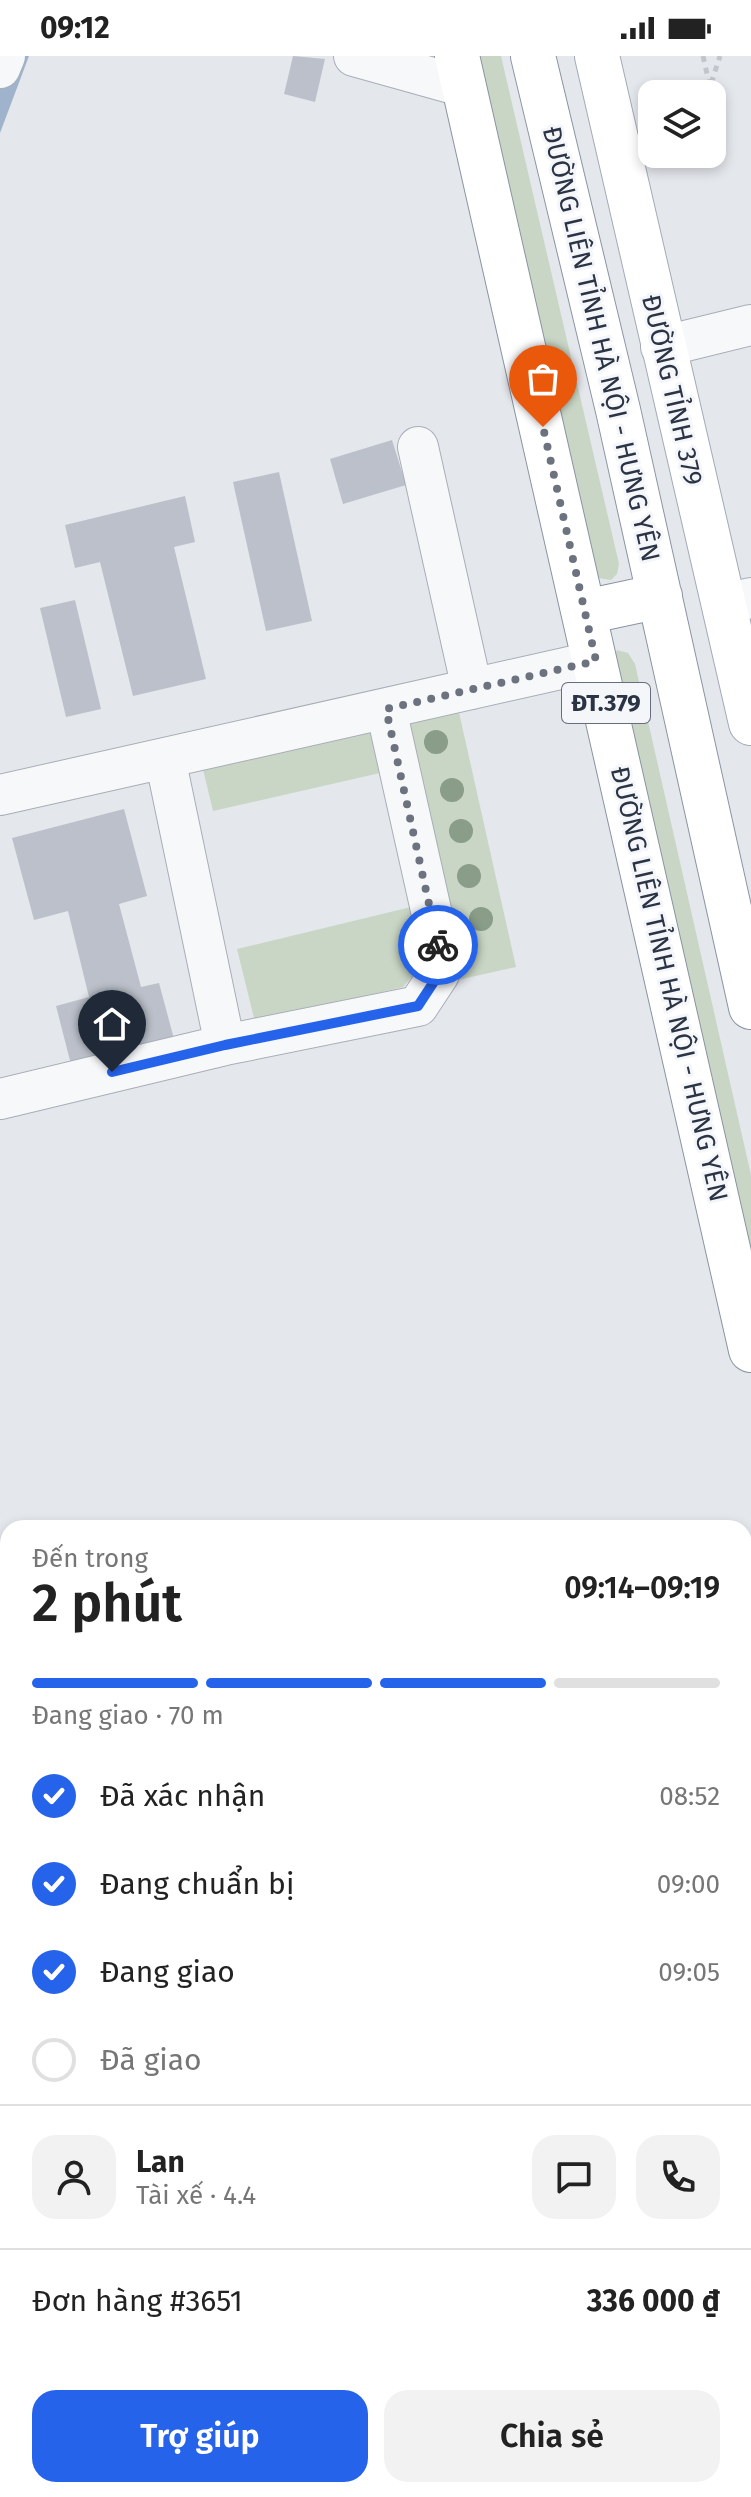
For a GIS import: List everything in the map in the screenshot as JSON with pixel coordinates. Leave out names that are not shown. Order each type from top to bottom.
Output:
[{"type":"main road","name":"ĐƯỜNG LIÊN TỈNH HÀ NỘI - HƯNG YÊN","points":[[533,56],[606,360],[751,1007]]},
{"type":"main road","name":"ĐƯỜNG TỈNH 379","points":[[597,56],[661,347],[737,601],[751,723]]},
{"type":"main road","name":"ĐƯỜNG LIÊN TỈNH HÀ NỘI - HƯNG YÊN","points":[[461,72],[751,1350]]},
{"type":"main road","points":[[606,360],[661,347]]},
{"type":"main road","points":[[585,612],[737,601]]},
{"type":"street","points":[[0,68],[5,56]]},
{"type":"street","points":[[354,56],[461,72]]},
{"type":"street","points":[[661,347],[751,325]]},
{"type":"street","points":[[418,447],[472,689]]},
{"type":"street","points":[[0,795],[596,661]]},
{"type":"street","points":[[0,1099],[225,1045],[418,1006],[439,974],[437,937],[386,709]]},
{"type":"street","points":[[165,758],[225,1045]]},
{"type":"path","points":[[703,56],[710,87],[720,56]]},
{"type":"green space","points":[[479,56],[501,56],[619,564],[617,574],[611,580],[598,578]]},
{"type":"green space","points":[[617,650],[628,653],[635,664],[751,1175],[751,1266],[613,660]]},
{"type":"green space","points":[[458,708],[516,967],[453,981],[395,722]]},
{"type":"green space","points":[[368,719],[380,773],[213,811],[200,757]]},
{"type":"green space","points":[[411,907],[421,951],[421,966],[403,987],[255,1022],[237,949]]},
{"type":"water","points":[[4,56],[29,56],[0,133],[0,66]]},
{"type":"building","points":[[293,56],[325,59],[315,102],[284,94]]},
{"type":"building","points":[[392,440],[406,485],[343,504],[330,459]]},
{"type":"building","points":[[279,472],[312,621],[266,631],[233,482]]},
{"type":"building","points":[[185,496],[195,542],[174,547],[206,679],[133,696],[100,562],[75,568],[65,525]]},
{"type":"building","points":[[75,600],[101,709],[66,717],[40,608]]},
{"type":"building","points":[[124,809],[147,896],[119,904],[141,987],[159,983],[177,1050],[74,1076],[56,1006],[89,997],[68,911],[34,920],[12,838]]},
{"type":"way so far","points":[[438,945],[386,709],[596,661],[543,427]]},
{"type":"route","points":[[112,1072],[225,1045],[418,1006],[439,974],[438,945]]}]
